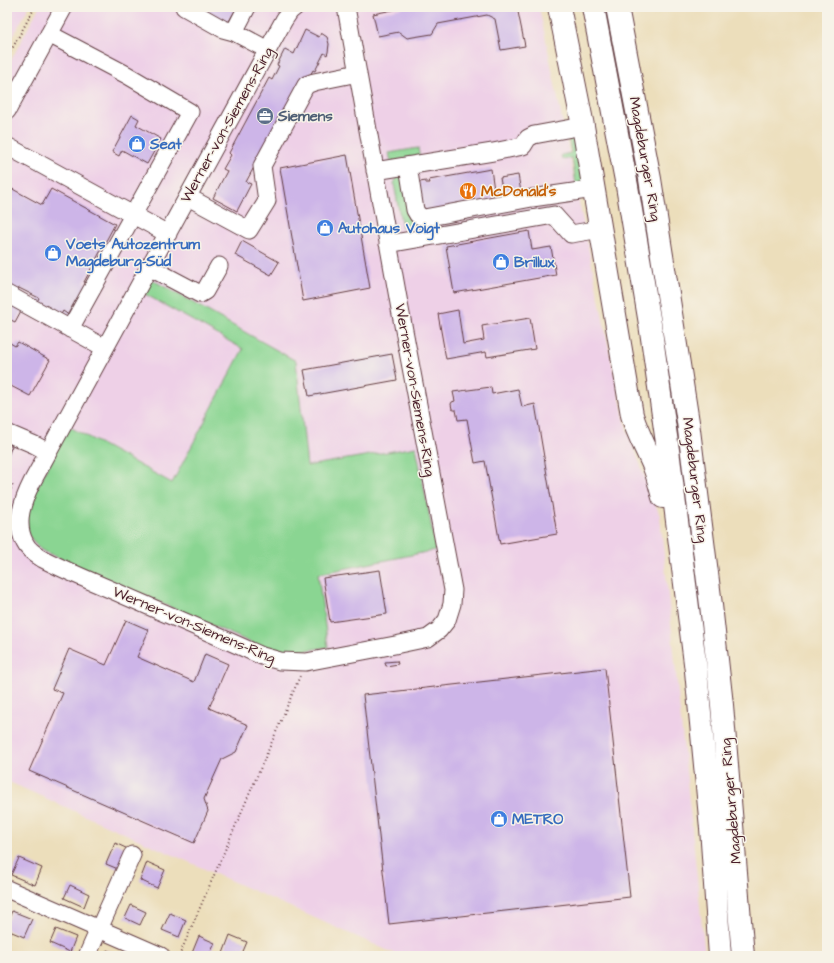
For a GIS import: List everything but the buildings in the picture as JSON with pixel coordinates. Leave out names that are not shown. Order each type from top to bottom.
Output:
[{"type":"highway","points":[[559,7],[594,189],[632,416],[634,424],[652,462],[658,480],[665,504],[673,552],[684,575]]},
{"type":"highway","name":"Magdeburger Ring","points":[[593,7],[627,186],[668,450],[696,671],[711,828],[720,956]]},
{"type":"highway","name":"Magdeburger Ring","points":[[617,7],[650,179],[688,429],[711,605],[722,705],[743,956]]},
{"type":"street","points":[[7,111],[64,7]]},
{"type":"street","points":[[184,7],[223,29],[234,32],[268,50]]},
{"type":"street","points":[[234,32],[247,7]]},
{"type":"street","name":"Werner-von-Siemens-Ring","points":[[295,7],[290,11],[284,20],[25,496],[14,511],[20,523],[21,533],[25,543],[32,552],[42,558],[270,659],[306,662],[428,638],[443,625],[450,612],[453,590],[388,244],[346,7]]},
{"type":"street","points":[[49,34],[127,75],[190,112],[70,329]]},
{"type":"street","points":[[188,197],[249,230],[266,201],[262,166],[306,85],[358,73]]},
{"type":"street","points":[[375,171],[523,146],[528,138],[534,135],[582,126]]},
{"type":"street","points":[[7,146],[168,234]]},
{"type":"street","points":[[408,166],[415,212],[423,218],[532,198],[594,189]]},
{"type":"street","points":[[388,244],[554,215],[571,234],[601,229]]},
{"type":"street","points":[[149,267],[200,294],[205,291],[219,266]]},
{"type":"street","points":[[7,294],[105,348]]},
{"type":"street","points":[[7,433],[48,452]]},
{"type":"street","points":[[7,526],[14,511]]},
{"type":"street","points":[[87,956],[132,855]]},
{"type":"street","points":[[7,889],[161,956]]},
{"type":"path","points":[[7,58],[35,7]]},
{"type":"path","points":[[179,956],[301,674],[296,674]]},
{"type":"shaded area","points":[[7,7],[29,7],[7,47]]},
{"type":"shaded area","points":[[39,7],[539,7],[627,430],[660,516],[705,956],[400,956],[7,781],[7,68]]},
{"type":"green space","points":[[572,129],[587,186],[576,185],[572,158],[562,159],[561,155],[571,153],[568,136]]},
{"type":"green space","points":[[418,148],[420,159],[410,157],[391,162],[389,153]]},
{"type":"green space","points":[[401,175],[424,223],[402,227],[394,184],[396,179]]},
{"type":"green space","points":[[151,279],[296,361],[307,466],[416,447],[436,550],[318,574],[328,647],[282,654],[254,644],[41,550],[28,535],[27,508],[68,426],[172,483],[243,349],[143,293]]},
{"type":"place","name":"Siemens","points":[[265,116]]},
{"type":"place","name":"Seat","points":[[137,144]]},
{"type":"place","name":"McDonald's","points":[[468,191]]},
{"type":"place","name":"Autohaus Voigt","points":[[325,228]]},
{"type":"place","name":"Voets Autozentrum Magdeburg-Süd","points":[[53,253]]},
{"type":"place","name":"Brillux","points":[[501,262]]},
{"type":"place","name":"METRO","points":[[499,819]]}]
